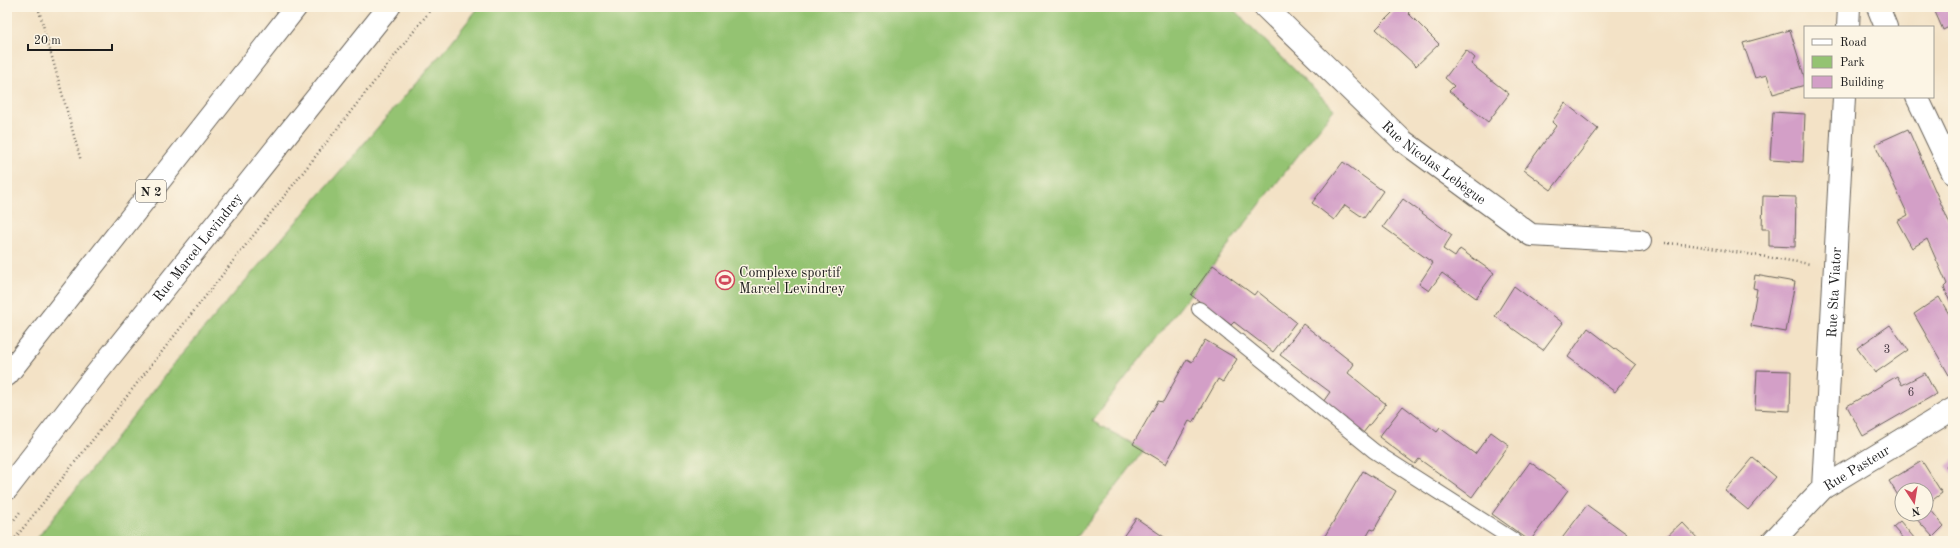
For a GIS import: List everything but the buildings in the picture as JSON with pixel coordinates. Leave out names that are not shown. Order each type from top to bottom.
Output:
[{"type":"street","name":"N 2","points":[[7,375],[296,7]]},
{"type":"street","name":"Rue Marcel Levindrey","points":[[7,489],[93,378],[389,7]]},
{"type":"street","name":"Rue Nicolas Lebègue","points":[[1265,7],[1403,141],[1531,235],[1640,241]]},
{"type":"street","points":[[1848,26],[1849,7]]},
{"type":"street","points":[[1878,7],[1886,26]]},
{"type":"street","name":"Rue Sta Viator","points":[[1823,488],[1844,98]]},
{"type":"street","points":[[1917,98],[1953,173]]},
{"type":"street","name":"Rue Pasteur","points":[[1773,541],[1823,488],[1953,410]]},
{"type":"lane","points":[[1199,308],[1374,451],[1515,541]]},
{"type":"path","points":[[38,7],[81,161]]},
{"type":"path","points":[[13,541],[434,7]]},
{"type":"path","points":[[1640,241],[1692,244],[1835,268]]},
{"type":"green space","name":"Complexe sportif Marcel Levindrey","points":[[479,7],[1231,7],[1334,109],[1092,421],[1144,450],[1074,541],[35,541],[177,360],[448,46]]},
{"type":"place","name":"Complexe sportif Marcel Levindrey","points":[[725,280]]}]
